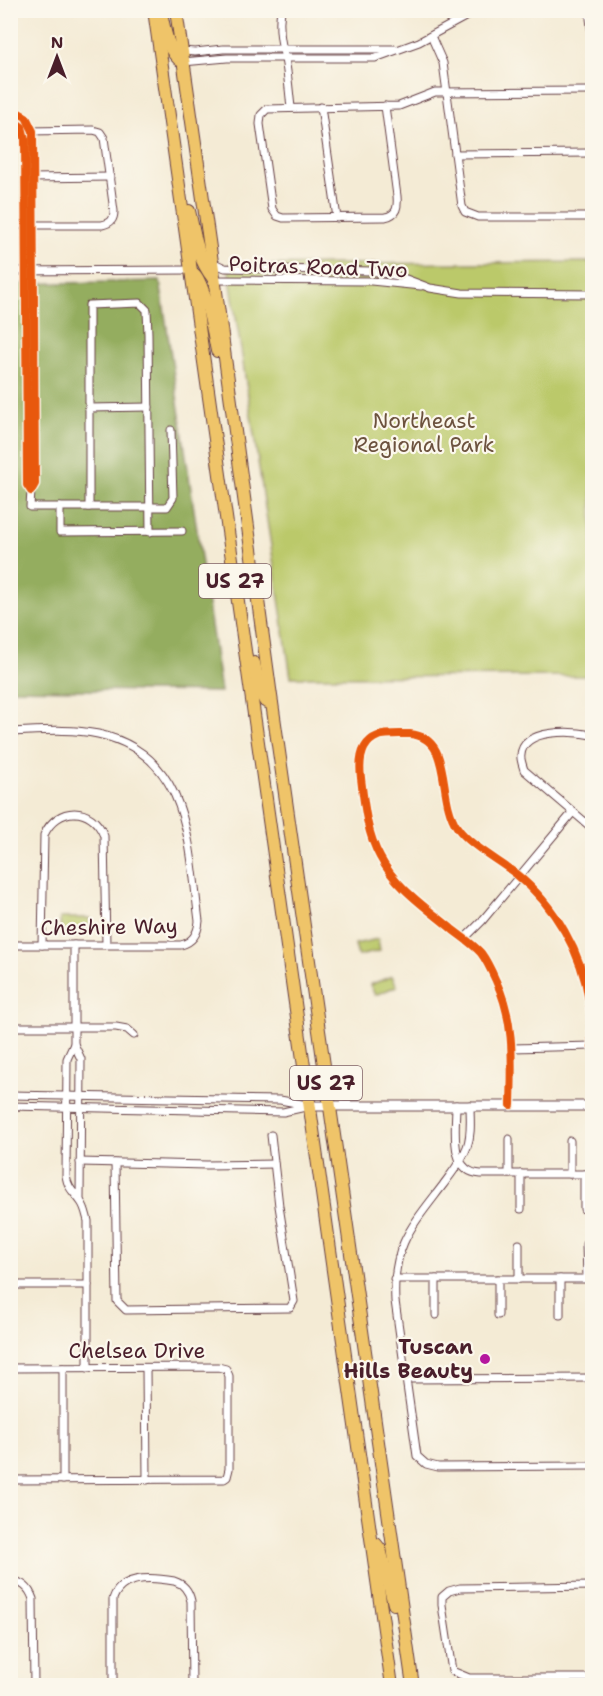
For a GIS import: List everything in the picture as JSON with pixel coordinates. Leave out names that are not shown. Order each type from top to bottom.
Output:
[{"type":"highway","name":"US 27","points":[[154,10],[392,1686]]},
{"type":"highway","points":[[160,10],[171,49],[177,59],[183,57]]},
{"type":"highway","name":"US 27","points":[[176,10],[272,704],[413,1686]]},
{"type":"highway","points":[[169,120],[177,137],[185,194],[197,249],[215,280]]},
{"type":"highway","points":[[191,270],[200,281],[203,291],[215,342],[226,416],[235,430]]},
{"type":"highway","points":[[234,574],[242,593],[260,691],[265,701],[272,704]]},
{"type":"highway","points":[[371,1540],[380,1549],[393,1596],[398,1618],[406,1686]]},
{"type":"street","points":[[281,10],[279,24],[281,48],[285,58],[291,107]]},
{"type":"street","points":[[183,57],[372,58],[414,44],[478,10]]},
{"type":"street","points":[[589,10],[592,35]]},
{"type":"street","points":[[431,36],[441,59],[462,206],[467,214],[478,217],[592,217]]},
{"type":"street","points":[[183,57],[281,48],[396,49]]},
{"type":"street","points":[[385,106],[398,196],[397,210],[385,218],[283,218],[277,216],[272,209],[260,124],[262,112],[270,108],[404,105],[430,92],[592,91]]},
{"type":"street","points":[[321,107],[337,218]]},
{"type":"street","points":[[10,108],[26,117],[33,131],[36,435],[35,484],[30,490]]},
{"type":"street","points":[[10,118],[19,123],[23,131],[26,435],[30,507],[167,507],[173,498],[171,430]]},
{"type":"street","points":[[10,225],[102,225],[114,219],[104,138],[100,132],[93,130],[23,131]]},
{"type":"street","points":[[455,154],[592,153]]},
{"type":"street","points":[[25,178],[110,177]]},
{"type":"street","name":"Poitras Road Two","points":[[212,262],[227,268],[372,271],[398,276],[421,286]]},
{"type":"street","points":[[10,271],[191,270]]},
{"type":"street","name":"Poitras Road Two","points":[[215,280],[370,281],[470,293],[592,294]]},
{"type":"street","points":[[89,507],[89,304],[140,303],[147,310],[150,532]]},
{"type":"street","points":[[89,408],[149,407]]},
{"type":"street","points":[[26,435],[36,435]]},
{"type":"street","points":[[60,507],[60,532],[182,531]]},
{"type":"street","name":"Cheshire Way","points":[[10,732],[79,731],[110,737],[138,751],[155,766],[169,782],[178,800],[186,826],[199,921],[195,937],[181,945],[10,945]]},
{"type":"street","points":[[592,735],[580,732],[539,735],[526,742],[520,755],[524,770],[592,828]]},
{"type":"street","points":[[511,1105],[513,1048],[507,1014],[496,982],[481,954],[389,873],[374,843],[360,763],[366,745],[374,738],[382,735],[405,734],[424,737],[430,741],[438,753],[446,805],[456,826],[467,838],[519,876],[552,912],[575,952],[590,1001],[592,1046],[513,1048]]},
{"type":"street","points":[[464,939],[482,921],[573,812]]},
{"type":"street","points":[[42,945],[44,835],[47,828],[57,818],[70,813],[91,818],[97,823],[104,836],[106,945]]},
{"type":"street","points":[[74,945],[75,1044],[81,1059],[80,1199]]},
{"type":"street","points":[[10,1027],[116,1027],[127,1029],[134,1035]]},
{"type":"street","points":[[75,1044],[67,1059],[67,1181],[70,1191],[80,1199],[85,1208],[88,1221],[88,1368]]},
{"type":"street","points":[[10,1095],[280,1100],[310,1106],[592,1106]]},
{"type":"street","points":[[10,1106],[283,1112],[310,1106]]},
{"type":"street","points":[[456,1106],[456,1151],[459,1160],[467,1170],[476,1174],[592,1174]]},
{"type":"street","points":[[470,1106],[469,1139],[466,1150],[451,1176],[406,1235],[398,1256],[394,1279],[395,1301],[417,1456],[426,1464],[438,1467],[592,1466]]},
{"type":"street","points":[[115,1163],[117,1301],[126,1310],[290,1308],[294,1301],[279,1206],[271,1135]]},
{"type":"street","points":[[509,1139],[509,1174]]},
{"type":"street","points":[[570,1141],[570,1174]]},
{"type":"street","points":[[80,1162],[274,1164]]},
{"type":"street","points":[[521,1174],[521,1209]]},
{"type":"street","points":[[584,1174],[584,1209]]},
{"type":"street","points":[[519,1244],[519,1279]]},
{"type":"street","points":[[394,1279],[590,1279],[586,1244]]},
{"type":"street","points":[[436,1279],[436,1315]]},
{"type":"street","points":[[498,1279],[498,1315]]},
{"type":"street","points":[[560,1279],[560,1315]]},
{"type":"street","points":[[10,1285],[88,1285]]},
{"type":"street","name":"Chelsea Drive","points":[[10,1368],[222,1367],[226,1369],[229,1376],[229,1469],[227,1477],[220,1479],[10,1480]]},
{"type":"street","points":[[63,1368],[63,1480]]},
{"type":"street","points":[[146,1368],[147,1480]]},
{"type":"street","points":[[406,1379],[592,1378]]},
{"type":"street","points":[[113,1686],[115,1593],[123,1583],[147,1579],[174,1581],[184,1586],[190,1595],[192,1686]]},
{"type":"street","points":[[10,1580],[28,1588],[33,1599],[34,1686]]},
{"type":"street","points":[[592,1586],[460,1588],[442,1596],[441,1605],[452,1671],[458,1675],[469,1678],[592,1678]]},
{"type":"green space","name":"Northeast Regional Park","points":[[592,262],[592,676],[291,677],[228,265]]},
{"type":"green space","points":[[160,281],[221,692],[11,689],[10,284]]},
{"type":"green space","points":[[60,918],[90,918],[90,933],[61,933]]},
{"type":"green space","points":[[378,939],[380,951],[358,956],[355,944]]},
{"type":"green space","points":[[392,976],[397,986],[375,995],[370,985]]},
{"type":"cycle path","points":[[10,108],[26,117],[33,131],[35,484],[31,491],[27,485],[25,139],[22,127],[10,118]]},
{"type":"cycle path","points":[[511,1105],[512,1058],[509,1027],[502,996],[489,967],[478,950],[403,888],[380,857],[372,839],[365,808],[360,766],[364,748],[372,739],[385,734],[410,734],[424,738],[433,746],[439,757],[447,800],[457,827],[476,846],[530,886],[543,900],[564,931],[580,965],[585,983],[591,1012],[592,1046]]},
{"type":"place","name":"Tuscan Hills Beauty","points":[[485,1359]]}]
